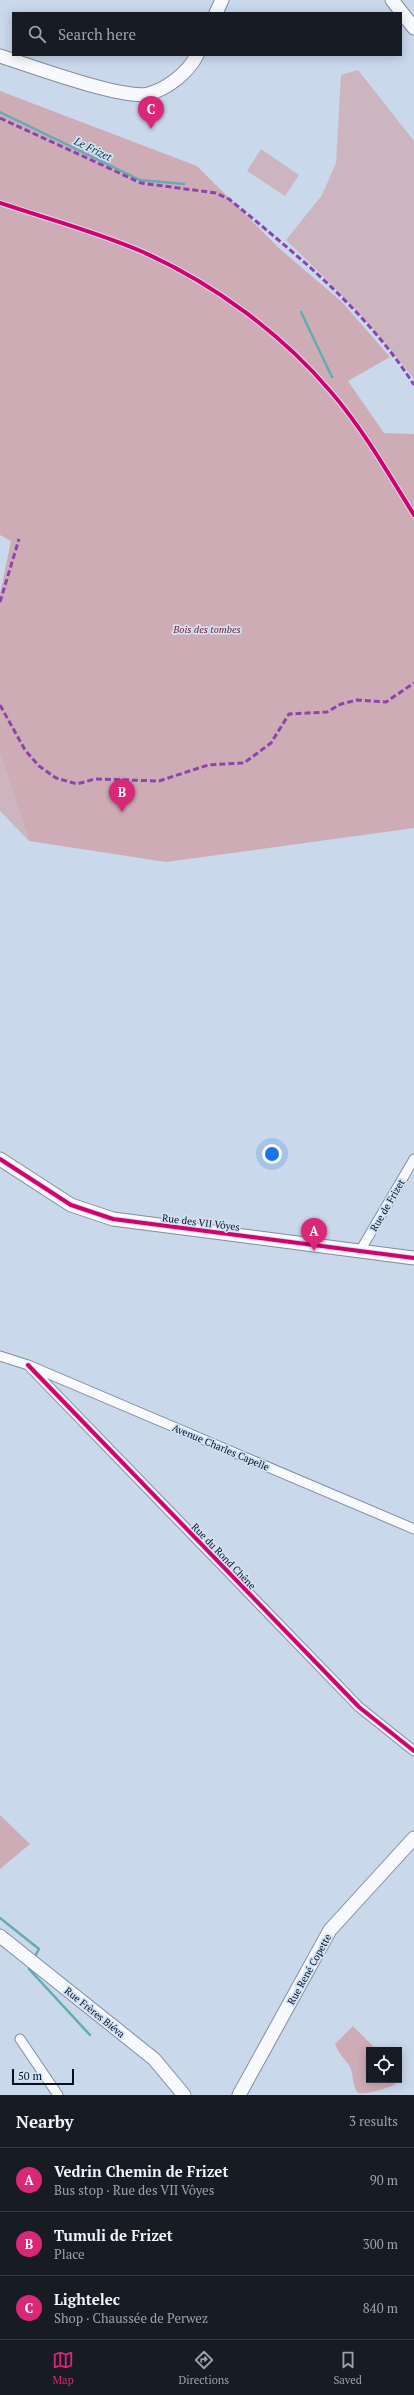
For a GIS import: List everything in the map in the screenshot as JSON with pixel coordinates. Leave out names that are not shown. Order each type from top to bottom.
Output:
[{"type":"street","points":[[216,12],[222,0]]},
{"type":"street","points":[[392,0],[401,12]]},
{"type":"street","points":[[402,13],[414,28]]},
{"type":"street","points":[[0,56],[113,91],[147,94],[173,82],[196,56]]},
{"type":"street","name":"Rue des VII Vôyes","points":[[0,1159],[70,1205],[113,1219],[414,1258]]},
{"type":"street","name":"Rue de Frizet","points":[[360,1251],[414,1159]]},
{"type":"street","points":[[0,1356],[28,1364]]},
{"type":"street","name":"Avenue Charles Capelle","points":[[28,1364],[414,1529]]},
{"type":"street","name":"Rue du Rond Chêne","points":[[28,1364],[359,1707],[414,1752]]},
{"type":"street","name":"Rue René Copette","points":[[239,2095],[330,1930],[414,1838]]},
{"type":"street","name":"Rue Frères Biéva","points":[[0,1936],[154,2059],[184,2095]]},
{"type":"street","points":[[20,2039],[58,2095]]},
{"type":"shaded area","points":[[358,70],[414,141],[414,379],[353,307],[286,240],[322,195],[336,163],[341,75]]},
{"type":"shaded area","points":[[261,149],[299,175],[285,196],[247,171]]},
{"type":"shaded area","points":[[0,753],[29,841],[0,811]]},
{"type":"green space","name":"Bois des tombes","points":[[0,91],[197,166],[280,249],[342,302],[390,357],[348,381],[384,433],[414,434],[414,828],[166,862],[29,841],[0,753],[0,594],[11,541],[0,535]]},
{"type":"green space","points":[[0,1815],[30,1844],[0,1869]]},
{"type":"green space","points":[[353,2026],[374,2047],[366,2047],[366,2083],[397,2083],[378,2091],[358,2093],[354,2085],[351,2069],[335,2044]]},
{"type":"waterway","name":"Le Frizet","points":[[0,112],[140,180],[184,184]]},
{"type":"waterway","name":"Le Frizet","points":[[301,312],[332,377]]},
{"type":"waterway","points":[[0,1918],[39,1949],[34,1958]]},
{"type":"waterway","points":[[30,1966],[29,1969],[90,2035]]},
{"type":"marked path","points":[[0,118],[141,183],[216,193],[229,199],[280,241],[353,308],[395,358],[414,385]]},
{"type":"marked path","points":[[0,602],[19,539]]},
{"type":"marked path","points":[[0,705],[25,750],[39,766],[56,778],[77,784],[95,779],[159,781],[208,765],[244,763],[271,743],[289,714],[327,712],[341,704],[357,700],[386,702],[414,683]]},
{"type":"cycle path","points":[[0,203],[90,232],[143,252],[195,279],[245,312],[291,350],[343,406],[385,467],[414,515]]},
{"type":"cycle path","points":[[0,1159],[71,1205],[113,1219],[414,1258]]},
{"type":"cycle path","points":[[28,1365],[359,1707],[414,1751]]},
{"type":"place","name":"Lightelec","points":[[151,129]]},
{"type":"place","name":"Tumuli de Frizet","points":[[122,812]]},
{"type":"place","name":"Vedrin Chemin de Frizet","points":[[314,1251]]}]
